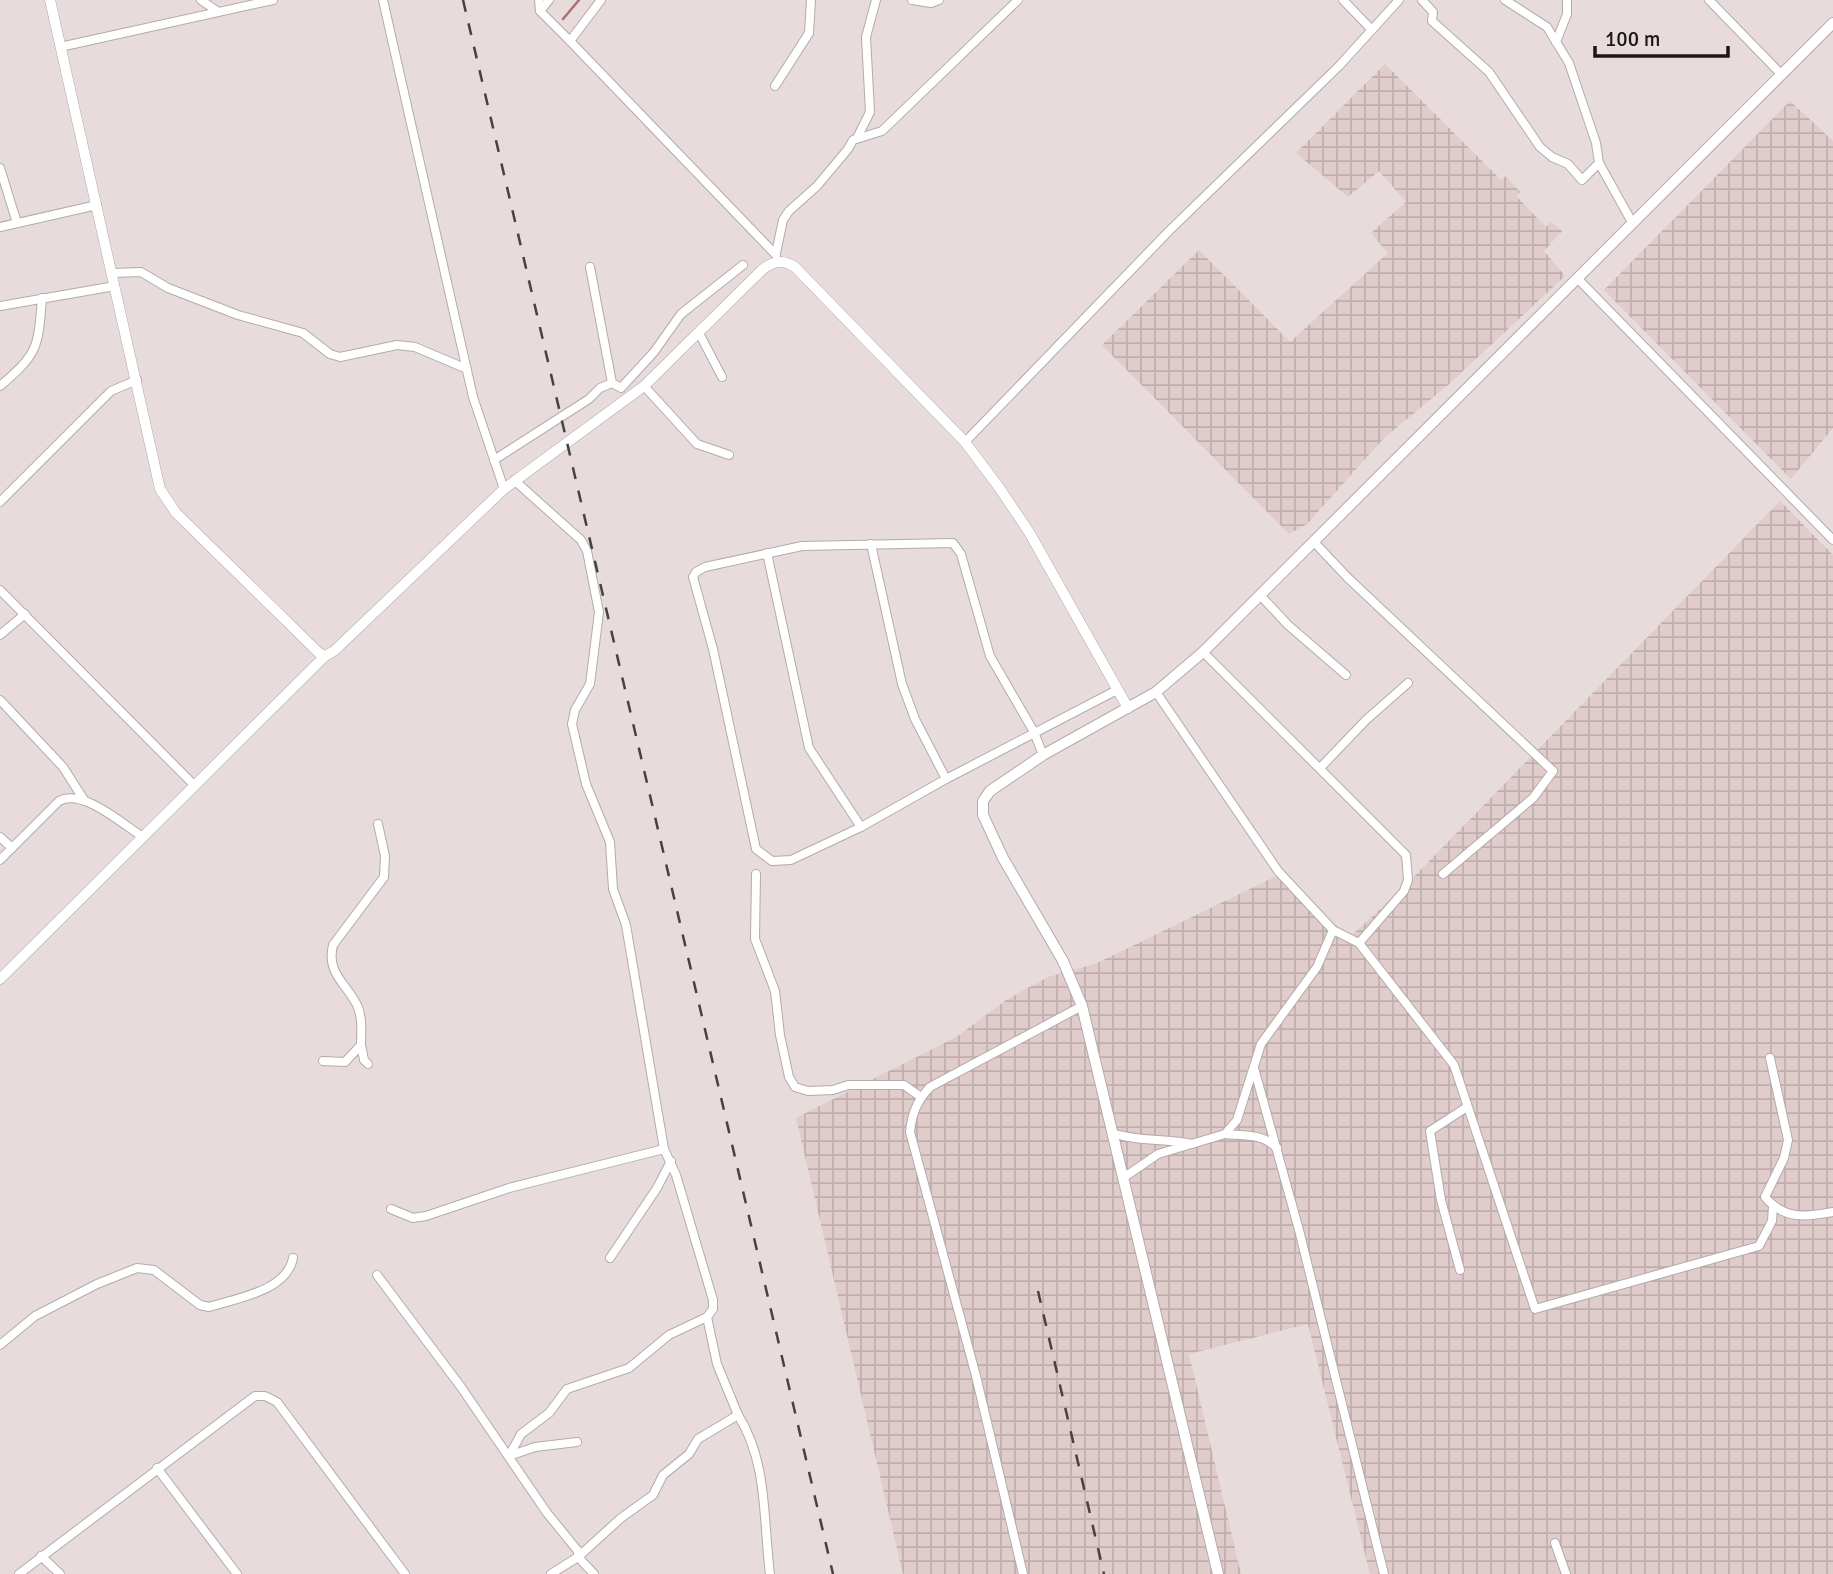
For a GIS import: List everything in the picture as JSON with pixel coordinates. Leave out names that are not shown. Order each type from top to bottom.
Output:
[{"type":"main road","points":[[1218,1574],[1082,1006],[1063,961],[1003,858],[983,816],[983,801],[990,791],[1043,755],[1156,692],[1203,652],[1833,23]]},
{"type":"street","points":[[50,0],[137,380],[157,480],[170,506],[304,640],[325,656]]},
{"type":"street","points":[[201,0],[217,11]]},
{"type":"street","points":[[60,47],[252,2],[273,0]]},
{"type":"street","points":[[383,0],[467,369],[504,489]]},
{"type":"street","points":[[539,0],[540,11],[776,257],[795,267],[965,442],[1029,532],[1128,708]]},
{"type":"street","points":[[540,11],[549,0]]},
{"type":"street","points":[[570,41],[601,0]]},
{"type":"street","points":[[775,86],[809,33],[811,0]]},
{"type":"street","points":[[0,979],[325,656],[334,651],[504,489],[644,386],[776,257],[780,230],[789,211],[817,186],[857,138],[870,112],[866,37],[876,0]]},
{"type":"street","points":[[912,0],[931,3],[939,0]]},
{"type":"street","points":[[857,138],[882,131],[1010,3],[1018,0]]},
{"type":"street","points":[[1343,0],[1372,30]]},
{"type":"street","points":[[965,442],[1169,231],[1243,162],[1399,0]]},
{"type":"street","points":[[1422,0],[1433,12],[1432,20],[1441,31],[1479,60],[1489,72],[1546,152],[1568,164],[1582,180],[1599,163]]},
{"type":"street","points":[[1504,0],[1546,27],[1569,63],[1596,143],[1599,163],[1633,223]]},
{"type":"street","points":[[1556,42],[1567,14],[1567,0]]},
{"type":"street","points":[[1709,0],[1781,74]]},
{"type":"street","points":[[0,168],[17,223]]},
{"type":"street","points":[[0,227],[97,205]]},
{"type":"street","points":[[612,383],[621,388],[654,352],[681,314],[743,265]]},
{"type":"street","points":[[590,267],[612,383]]},
{"type":"street","points":[[113,273],[141,272],[168,288],[238,315],[303,333],[330,354],[340,357],[397,345],[415,347],[467,369]]},
{"type":"street","points":[[1578,279],[1833,540]]},
{"type":"street","points":[[0,306],[116,286]]},
{"type":"street","points":[[0,386],[22,367],[36,349],[42,298]]},
{"type":"street","points":[[699,333],[722,377]]},
{"type":"street","points":[[0,502],[111,391],[137,380]]},
{"type":"street","points":[[494,460],[589,399],[600,388],[612,383]]},
{"type":"street","points":[[644,386],[697,444],[729,454]]},
{"type":"street","points":[[509,1455],[521,1434],[549,1413],[567,1388],[618,1374],[669,1335],[707,1317],[713,1309],[713,1300],[671,1161],[664,1149],[626,925],[613,889],[610,842],[586,784],[572,724],[575,710],[590,684],[599,612],[587,551],[581,540],[514,480]]},
{"type":"street","points":[[1314,542],[1348,578],[1553,771],[1533,798],[1443,874]]},
{"type":"street","points":[[1043,755],[1034,732],[990,656],[961,554],[953,543],[802,546],[705,567],[693,577],[713,649],[756,849],[762,856],[782,862],[861,827],[946,779],[1034,732],[1117,690]]},
{"type":"street","points":[[871,544],[902,684],[915,719],[946,779]]},
{"type":"street","points":[[767,553],[809,747],[861,827]]},
{"type":"street","points":[[0,590],[194,785]]},
{"type":"street","points":[[1261,595],[1288,625],[1346,676]]},
{"type":"street","points":[[0,635],[25,614]]},
{"type":"street","points":[[1203,652],[1321,767],[1406,855],[1408,880],[1404,891],[1359,943]]},
{"type":"street","points":[[1321,767],[1366,720],[1408,683]]},
{"type":"street","points":[[1156,692],[1278,871],[1333,930],[1359,943],[1454,1065],[1527,1294],[1535,1309],[1759,1246],[1772,1221],[1773,1207]]},
{"type":"street","points":[[0,700],[63,767],[84,800]]},
{"type":"street","points":[[0,860],[59,801],[71,797],[84,800],[142,837]]},
{"type":"street","points":[[368,1064],[364,1060],[361,1045],[358,1007],[337,980],[330,956],[333,945],[384,877],[385,856],[378,824]]},
{"type":"street","points":[[0,836],[12,848]]},
{"type":"street","points":[[756,874],[755,939],[775,990],[780,1035],[794,1087],[808,1091],[833,1090],[848,1084],[904,1085],[921,1097]]},
{"type":"street","points":[[1225,1134],[1237,1120],[1261,1044],[1317,967],[1333,930]]},
{"type":"street","points":[[1023,1574],[976,1376],[910,1132],[911,1119],[921,1097],[947,1077],[1082,1006]]},
{"type":"street","points":[[323,1061],[345,1062],[361,1045]]},
{"type":"street","points":[[1770,1058],[1788,1140],[1784,1158],[1765,1197],[1773,1207],[1800,1218],[1833,1212]]},
{"type":"street","points":[[1254,1068],[1341,1393],[1384,1574]]},
{"type":"street","points":[[1460,1269],[1441,1200],[1430,1131],[1467,1107]]},
{"type":"street","points":[[1112,1133],[1131,1139],[1169,1139],[1194,1145]]},
{"type":"street","points":[[1123,1178],[1158,1154],[1225,1134],[1257,1136],[1267,1139],[1277,1148]]},
{"type":"street","points":[[391,1209],[413,1218],[426,1216],[509,1188],[664,1149]]},
{"type":"street","points":[[610,1258],[657,1188],[671,1161]]},
{"type":"street","points":[[0,1345],[34,1316],[97,1284],[137,1268],[154,1270],[200,1306],[209,1307],[275,1284],[291,1271],[293,1258]]},
{"type":"street","points":[[377,1275],[578,1551],[579,1557],[594,1574]]},
{"type":"street","points":[[707,1317],[717,1364],[738,1415],[751,1434],[760,1472],[770,1574]]},
{"type":"street","points":[[19,1574],[255,1396],[271,1398],[332,1472],[405,1574]]},
{"type":"street","points":[[551,1574],[579,1557],[621,1518],[653,1495],[663,1475],[688,1454],[698,1438],[738,1415]]},
{"type":"street","points":[[509,1455],[535,1447],[577,1442]]},
{"type":"street","points":[[157,1468],[237,1574]]},
{"type":"street","points":[[1555,1543],[1566,1574]]},
{"type":"street","points":[[41,1556],[60,1574]]},
{"type":"shaded area","points":[[1385,64],[1501,180],[1506,176],[1520,192],[1516,196],[1546,227],[1551,222],[1562,231],[1544,251],[1565,276],[1448,385],[1384,438],[1307,524],[1289,534],[1102,345],[1199,250],[1290,342],[1388,253],[1371,233],[1406,202],[1379,171],[1348,197],[1296,153]]},
{"type":"shaded area","points":[[1790,101],[1833,141],[1833,428],[1791,479],[1604,290]]},
{"type":"shaded area","points":[[1780,501],[1833,555],[1833,1574],[1370,1574],[1308,1324],[1189,1354],[1241,1574],[903,1574],[796,1118],[958,1036],[1006,1000],[1048,977],[1095,964],[1283,873],[1314,910],[1351,936],[1403,888]]},
{"type":"waterway","points":[[563,19],[579,0]]},
{"type":"railway","points":[[463,0],[833,1574]]},
{"type":"railway","points":[[1038,1291],[1104,1574]]}]
